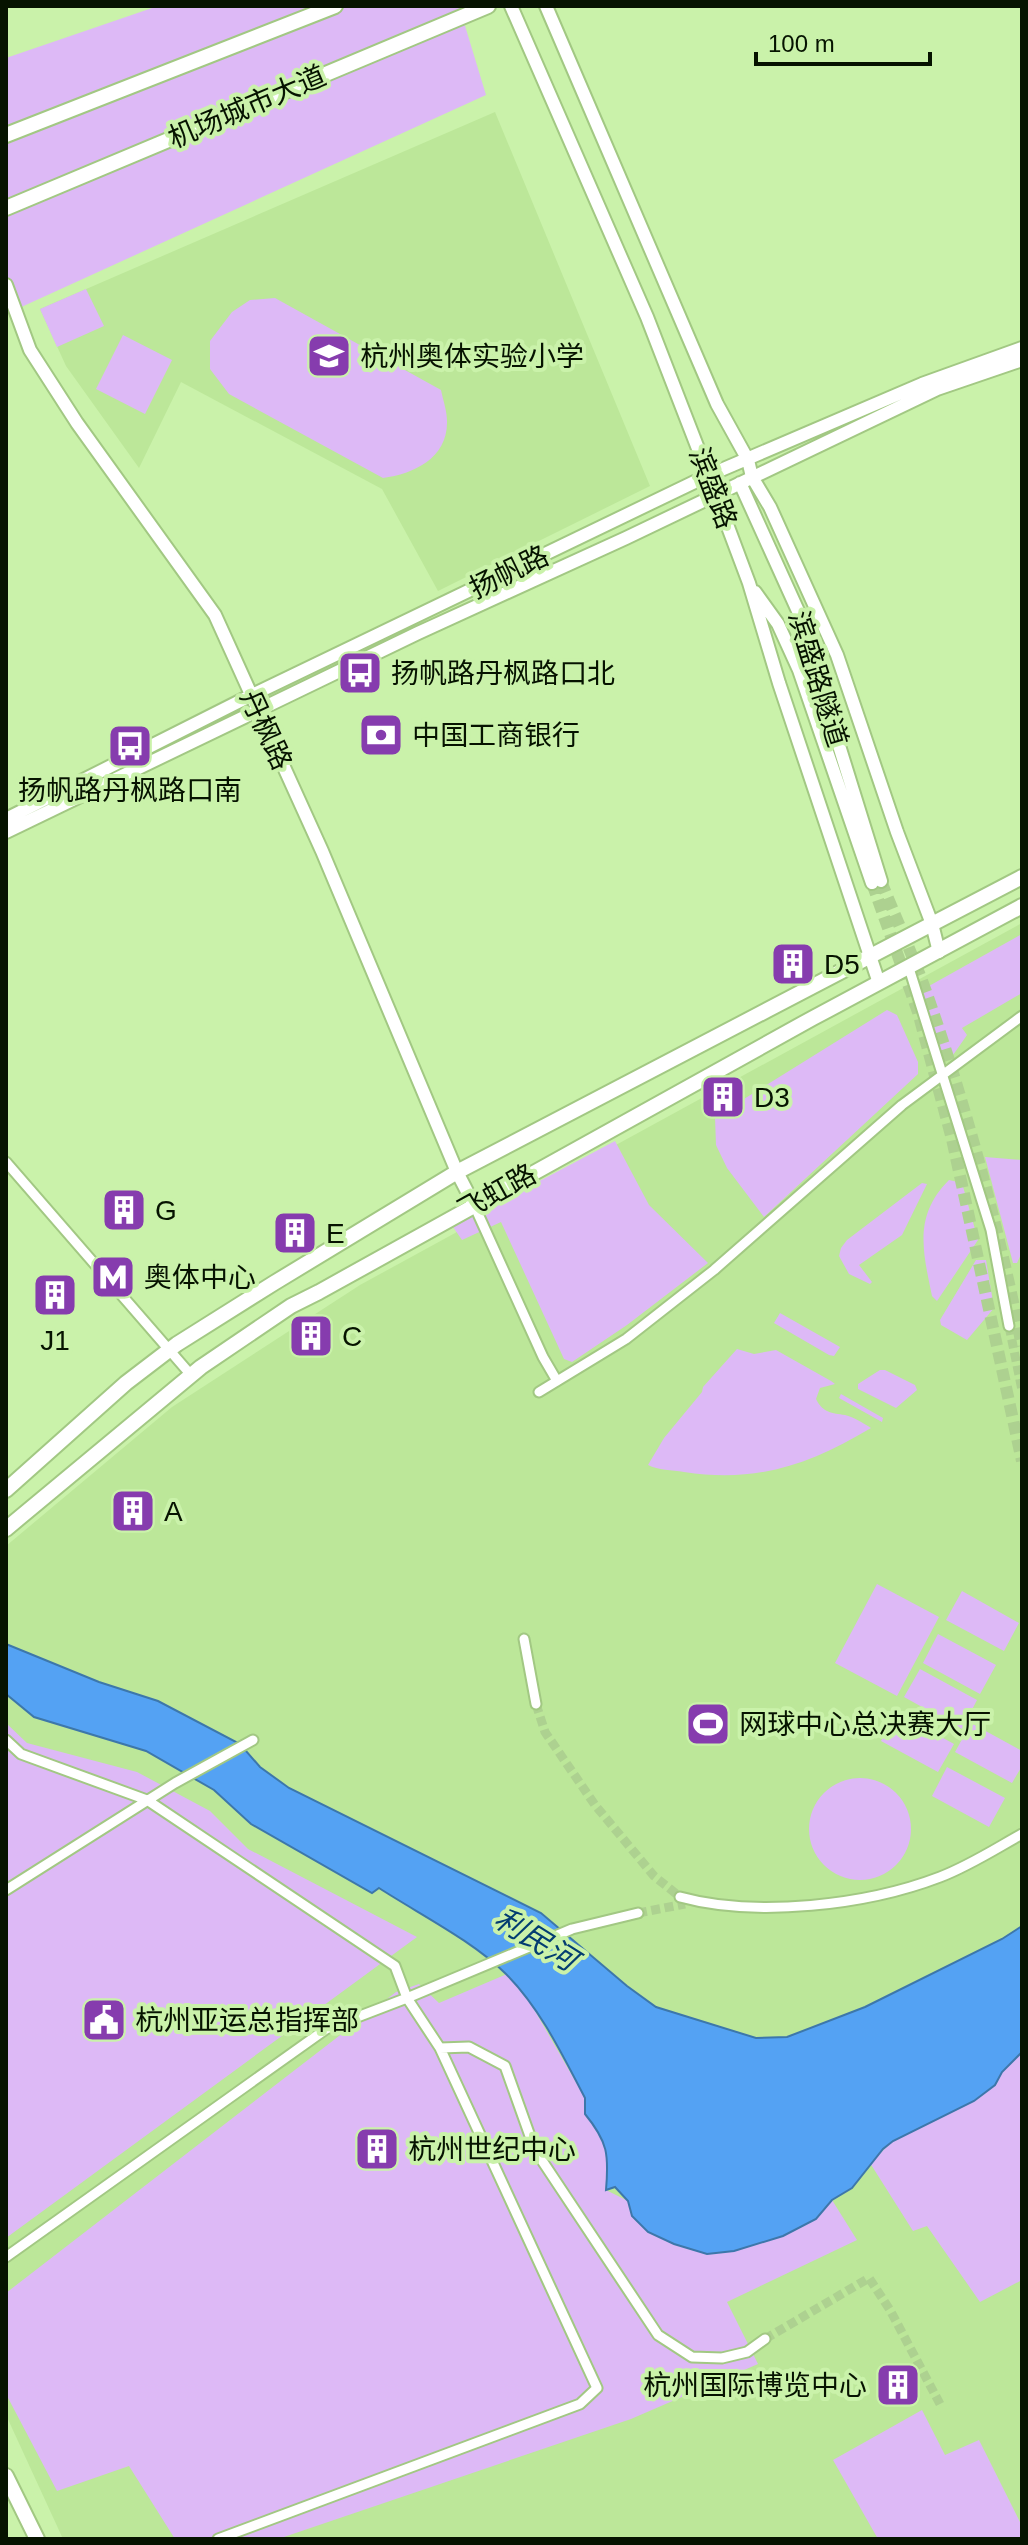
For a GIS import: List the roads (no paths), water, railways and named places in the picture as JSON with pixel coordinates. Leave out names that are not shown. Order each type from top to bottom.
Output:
[{"type":"main road","points":[[6,135],[335,6]]},
{"type":"main road","name":"机场城市大道","points":[[6,208],[488,6]]},
{"type":"main road","name":"滨盛路","points":[[511,6],[647,317],[716,495],[749,583],[868,957],[879,983]]},
{"type":"main road","name":"滨盛路","points":[[546,6],[717,404],[748,460],[746,480],[770,507],[837,655],[932,924],[939,952]]},
{"type":"main road","name":"丹枫路","points":[[6,285],[30,350],[77,423],[215,615],[322,851],[457,1172],[474,1205]]},
{"type":"main road","name":"扬帆路","points":[[6,819],[250,696],[707,476],[922,384],[1022,348]]},
{"type":"main road","points":[[6,832],[418,633],[937,389],[1022,360]]},
{"type":"main road","name":"滨盛路隧道","points":[[746,480],[803,622],[876,882],[799,670],[778,624],[749,583]]},
{"type":"main road","name":"飞虹路","points":[[6,1490],[126,1383],[170,1350],[457,1172],[1022,877]]},
{"type":"main road","name":"飞虹路","points":[[6,1529],[191,1375],[291,1306],[1022,906]]},
{"type":"main road","points":[[6,2476],[37,2539]]},
{"type":"street","points":[[909,968],[991,1230],[1009,1326]]},
{"type":"street","points":[[539,1392],[626,1339],[670,1305],[902,1105],[1022,1016]]},
{"type":"street","points":[[6,1162],[191,1375]]},
{"type":"street","points":[[474,1205],[543,1357],[557,1381]]},
{"type":"street","points":[[524,1639],[536,1704]]},
{"type":"street","points":[[6,1740],[21,1754],[147,1800],[395,1966],[407,1998],[440,2048],[597,2388],[580,2404],[218,2539]]},
{"type":"street","points":[[6,1890],[147,1800],[253,1740]]},
{"type":"street","points":[[682,1901],[782,1908],[897,1890],[940,1877],[1022,1834]]},
{"type":"street","points":[[6,2257],[326,2029],[572,1929],[638,1913]]},
{"type":"street","points":[[440,2048],[469,2047],[505,2066],[535,2150],[658,2335],[692,2357],[722,2358],[747,2352],[765,2339]]},
{"type":"water","name":"利民河","points":[[6,1644],[99,1682],[158,1701],[240,1744],[260,1767],[289,1788],[541,1913],[656,2007],[756,2038],[787,2037],[865,2007],[1022,1926],[1022,2052],[1002,2072],[995,2085],[974,2101],[893,2141],[883,2149],[852,2188],[832,2200],[816,2219],[783,2236],[734,2251],[707,2254],[674,2244],[648,2232],[632,2216],[628,2201],[615,2187],[606,2190],[605,2149],[585,2114],[585,2098],[540,2017],[518,1987],[493,1962],[462,1939],[379,1888],[372,1893],[251,1824],[214,1790],[146,1751],[34,1717],[6,1694]]},
{"type":"tunnel","points":[[881,881],[924,985],[957,1085],[993,1215],[1022,1346]]},
{"type":"tunnel","points":[[872,883],[918,1012],[952,1139],[1022,1461]]},
{"type":"tunnel","points":[[1009,1326],[1022,1390]]},
{"type":"tunnel","points":[[536,1704],[545,1732],[595,1805],[654,1876],[680,1897]]},
{"type":"tunnel","points":[[638,1913],[685,1904]]},
{"type":"tunnel","points":[[765,2339],[869,2278],[890,2310],[940,2404]]},
{"type":"place","name":"杭州奥体实验小学","points":[[329,356]]},
{"type":"place","name":"扬帆路丹枫路口北","points":[[360,673]]},
{"type":"place","name":"中国工商银行","points":[[381,735]]},
{"type":"place","name":"扬帆路丹枫路口南","points":[[130,746]]},
{"type":"place","name":"D5","points":[[793,964]]},
{"type":"place","name":"D3","points":[[723,1097]]},
{"type":"place","name":"G","points":[[124,1210]]},
{"type":"place","name":"E","points":[[295,1233]]},
{"type":"place","name":"奥体中心","points":[[113,1277]]},
{"type":"place","name":"J1","points":[[55,1295]]},
{"type":"place","name":"C","points":[[311,1336]]},
{"type":"place","name":"A","points":[[133,1511]]},
{"type":"place","name":"网球中心总决赛大厅","points":[[708,1724]]},
{"type":"place","name":"杭州亚运总指挥部","points":[[104,2020]]},
{"type":"place","name":"杭州世纪中心","points":[[377,2149]]},
{"type":"place","name":"杭州国际博览中心","points":[[898,2385]]}]
